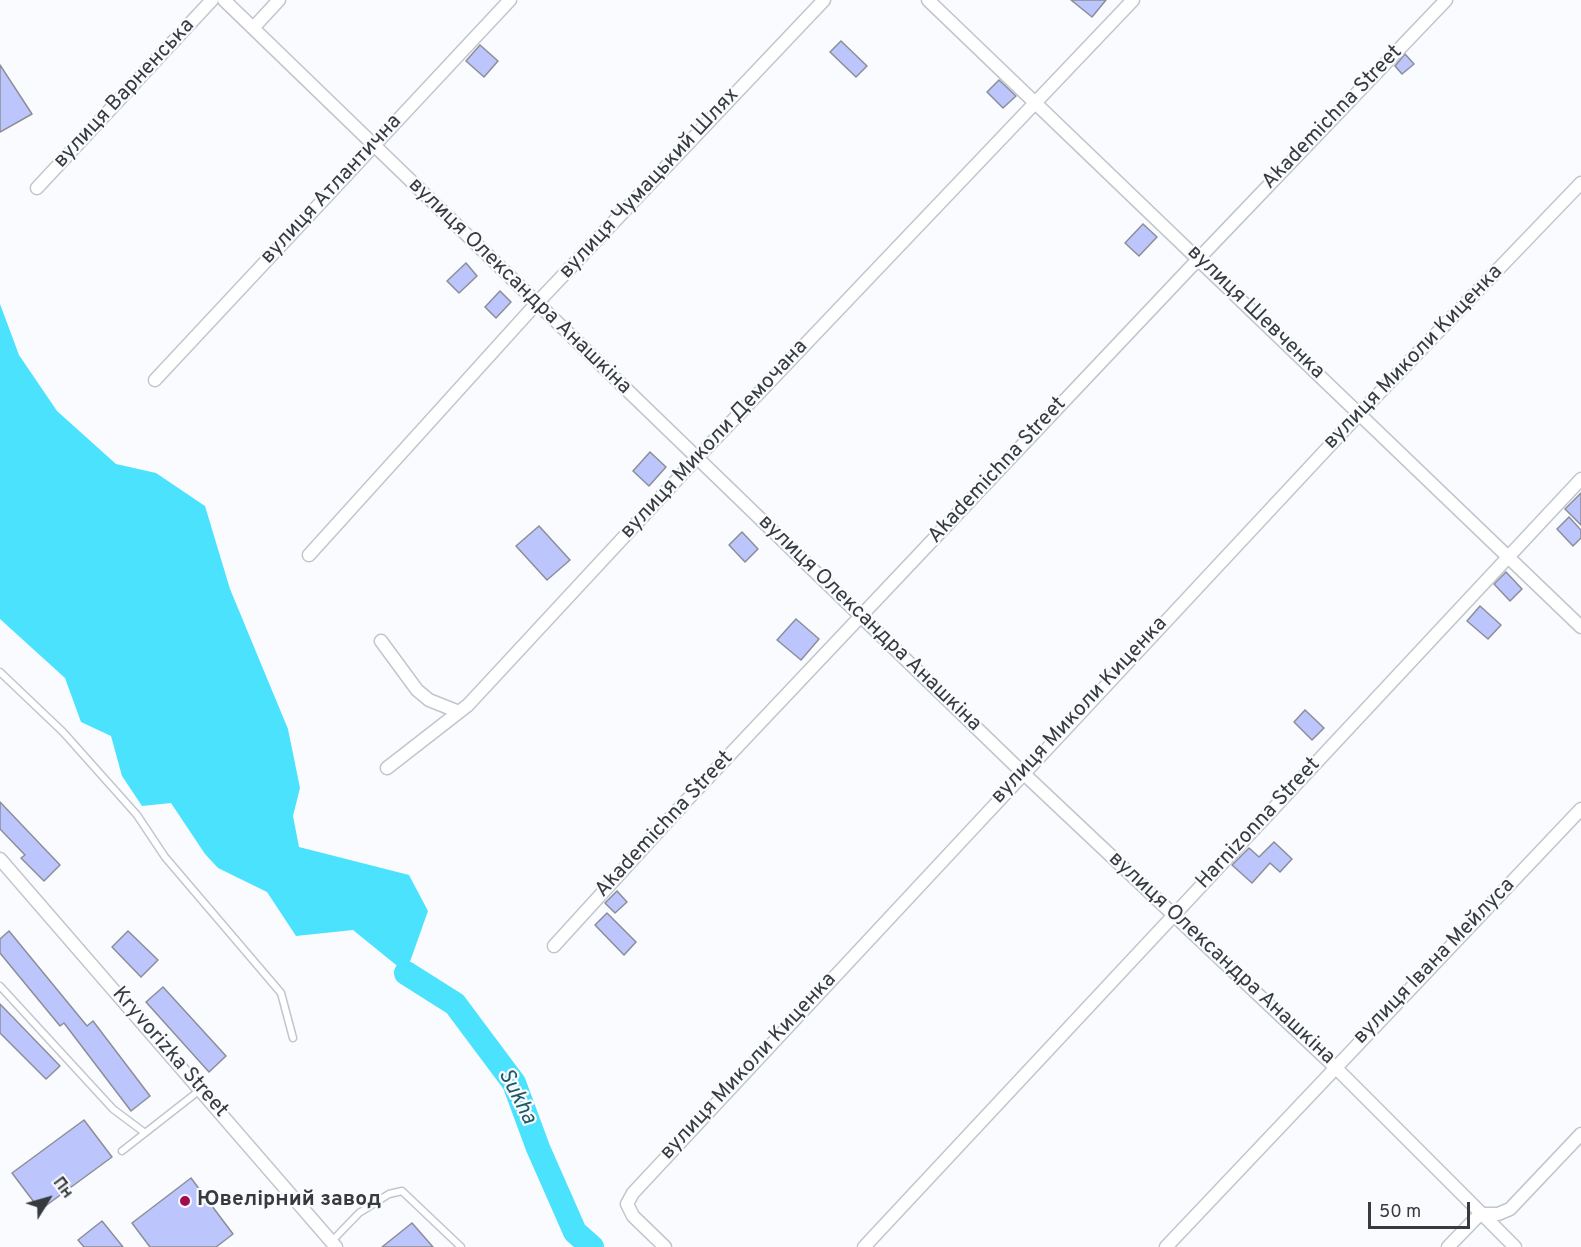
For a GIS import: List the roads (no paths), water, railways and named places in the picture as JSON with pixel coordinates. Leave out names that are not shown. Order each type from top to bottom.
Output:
[{"type":"street","name":"вулиця Варненська","points":[[37,188],[212,0]]},
{"type":"street","name":"вулиця Олександра Анашкіна","points":[[224,0],[254,27],[371,145],[698,457],[1022,772],[1335,1067],[1515,1247]]},
{"type":"street","points":[[254,27],[279,0]]},
{"type":"street","name":"вулиця Атлантична","points":[[155,380],[371,145],[510,0]]},
{"type":"street","name":"вулиця Чумацький Шлях","points":[[309,555],[536,304],[824,0]]},
{"type":"street","name":"вулиця Шевченка","points":[[928,0],[1581,627]]},
{"type":"street","name":"вулиця Миколи Демочана","points":[[387,768],[459,712],[1133,0]]},
{"type":"street","name":"Akademichna Street","points":[[554,946],[686,801],[1209,247],[1446,0]]},
{"type":"street","name":"вулиця Миколи Киценка","points":[[665,1247],[633,1216],[627,1204],[633,1193],[1022,772],[1360,413],[1581,183]]},
{"type":"street","name":"Harnizonna Street","points":[[864,1247],[1581,479]]},
{"type":"street","points":[[381,641],[417,690],[429,700],[459,712]]},
{"type":"street","name":"вулиця Івана Мейлуса","points":[[1166,1247],[1581,809]]},
{"type":"street","name":"Kryvorizka Street","points":[[0,859],[334,1244]]},
{"type":"street","points":[[1448,1247],[1480,1214],[1498,1214],[1510,1209],[1581,1134]]},
{"type":"lane","points":[[0,672],[63,732],[129,806],[165,857],[281,993],[293,1038]]},
{"type":"lane","points":[[0,986],[113,1109],[145,1133]]},
{"type":"lane","points":[[122,1151],[200,1090]]},
{"type":"lane","points":[[334,1244],[359,1214],[389,1194],[402,1191],[461,1247]]},
{"type":"water","points":[[0,304],[19,355],[57,411],[116,464],[156,473],[205,506],[230,589],[288,729],[300,788],[293,816],[299,847],[409,875],[428,911],[406,973],[353,930],[296,936],[267,892],[218,868],[205,854],[171,803],[142,806],[122,776],[111,736],[81,722],[65,678],[0,619]]},
{"type":"waterway","name":"Sukha","points":[[406,973],[455,1004],[514,1083],[538,1148],[575,1232],[592,1247]]},
{"type":"place","name":"Ювелірний завод","points":[[185,1201]]}]
